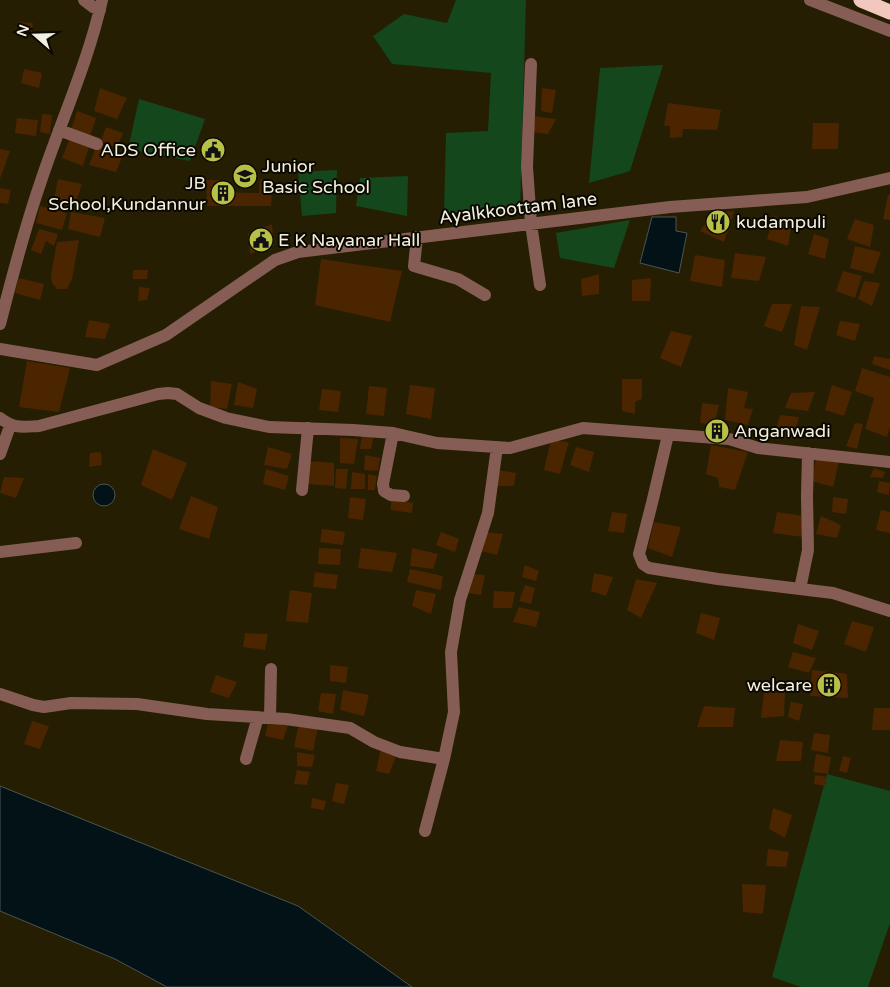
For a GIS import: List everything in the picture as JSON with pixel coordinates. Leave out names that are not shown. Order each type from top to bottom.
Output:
[{"type":"highway","points":[[860,0],[890,12]]},
{"type":"street","points":[[0,324],[13,271],[39,184],[95,31],[101,5],[93,7],[84,0]]},
{"type":"street","points":[[810,0],[890,31]]},
{"type":"street","points":[[531,64],[528,167],[531,224],[540,285]]},
{"type":"street","points":[[59,130],[96,144]]},
{"type":"street","name":"Ayalkkoottam lane","points":[[0,350],[97,364],[166,334],[275,260],[298,252],[670,207],[807,197],[890,178]]},
{"type":"street","points":[[417,237],[414,266],[458,278],[485,295]]},
{"type":"street","points":[[0,454],[5,422],[23,427],[39,426],[158,394],[168,393],[177,394],[199,408],[226,418],[269,427],[393,433],[437,443],[510,448],[583,428],[729,439],[758,448],[890,462]]},
{"type":"street","points":[[302,490],[308,428]]},
{"type":"street","points":[[393,433],[383,484],[384,491],[404,496]]},
{"type":"street","points":[[668,435],[639,554],[643,564],[649,568],[659,570],[833,593],[890,611]]},
{"type":"street","points":[[425,831],[454,712],[451,652],[460,600],[488,513],[497,447]]},
{"type":"street","points":[[800,589],[808,550],[808,453]]},
{"type":"street","points":[[0,552],[76,544]]},
{"type":"street","points":[[246,759],[264,718],[271,669]]},
{"type":"street","points":[[0,694],[44,707],[71,703],[137,704],[207,714],[264,718],[350,728],[374,742],[400,752],[444,759]]},
{"type":"green space","points":[[456,0],[526,0],[520,211],[444,213],[446,133],[488,131],[491,73],[392,64],[373,36],[404,14],[447,23]]},
{"type":"green space","points":[[663,65],[630,171],[589,183],[600,68]]},
{"type":"green space","points":[[139,99],[205,119],[190,161],[128,149]]},
{"type":"green space","points":[[337,170],[336,213],[302,216],[298,172]]},
{"type":"green space","points":[[408,176],[407,216],[356,206],[360,178]]},
{"type":"green space","points":[[630,220],[614,268],[560,258],[556,233]]},
{"type":"green space","points":[[827,774],[890,791],[890,923],[868,987],[801,987],[772,977]]},
{"type":"shaded area","points":[[652,217],[676,217],[676,231],[687,233],[679,273],[640,263]]},
{"type":"shaded area","points":[[104,484],[112,487],[115,495],[112,503],[104,506],[96,503],[93,495],[96,487]]},
{"type":"shaded area","points":[[0,786],[298,906],[412,987],[167,987],[115,959],[0,911]]},
{"type":"building","points":[[19,22],[33,23],[32,32],[19,31]]},
{"type":"building","points":[[24,69],[42,73],[39,88],[21,83]]},
{"type":"building","points":[[100,88],[127,98],[117,119],[94,111]]},
{"type":"building","points":[[542,88],[556,90],[552,113],[541,111]]},
{"type":"building","points":[[668,103],[721,110],[717,130],[683,129],[682,137],[670,138],[670,126],[664,126]]},
{"type":"building","points":[[77,111],[96,118],[90,136],[71,130]]},
{"type":"building","points":[[42,114],[52,115],[50,134],[40,132]]},
{"type":"building","points":[[533,116],[556,119],[548,134],[531,132]]},
{"type":"building","points":[[17,118],[38,120],[36,136],[15,133]]},
{"type":"building","points":[[813,123],[839,123],[838,149],[812,149]]},
{"type":"building","points":[[106,127],[123,133],[117,148],[101,141]]},
{"type":"building","points":[[69,140],[89,147],[83,166],[62,158]]},
{"type":"building","name":"ADS Office","points":[[210,143],[218,143],[216,159],[208,157]]},
{"type":"building","points":[[96,147],[123,155],[116,172],[89,165]]},
{"type":"building","points":[[0,149],[10,151],[0,179]]},
{"type":"building","points":[[58,179],[82,184],[75,205],[54,199]]},
{"type":"building","name":"JB School,Kundannur","points":[[260,179],[273,180],[271,206],[207,206],[206,180],[219,180],[219,192],[259,193]]},
{"type":"building","points":[[0,188],[11,190],[8,204],[0,203]]},
{"type":"building","points":[[888,195],[890,195],[890,220],[883,219]]},
{"type":"building","points":[[40,206],[67,213],[62,230],[36,223]]},
{"type":"building","name":"kudampuli","points":[[734,211],[724,242],[700,231],[712,213]]},
{"type":"building","points":[[71,212],[105,218],[100,237],[68,229]]},
{"type":"building","points":[[774,216],[792,222],[788,246],[767,239]]},
{"type":"building","points":[[855,219],[874,225],[870,247],[847,239]]},
{"type":"building","name":"E K Nayanar Hall","points":[[272,224],[274,245],[250,254],[248,234]]},
{"type":"building","points":[[39,229],[58,234],[54,246],[46,241],[41,254],[31,250]]},
{"type":"building","points":[[814,234],[829,239],[825,259],[808,254]]},
{"type":"building","points":[[79,240],[72,279],[67,289],[57,289],[52,283],[51,275],[57,242]]},
{"type":"building","points":[[855,246],[881,252],[873,274],[850,268]]},
{"type":"building","points":[[735,253],[766,257],[759,281],[731,278]]},
{"type":"building","points":[[695,255],[725,260],[722,287],[690,281]]},
{"type":"building","points":[[321,259],[402,271],[390,322],[315,305]]},
{"type":"building","points":[[133,270],[148,270],[147,279],[133,279]]},
{"type":"building","points":[[843,271],[862,276],[855,298],[836,291]]},
{"type":"building","points":[[599,274],[599,294],[582,296],[581,279]]},
{"type":"building","points":[[19,278],[44,284],[40,300],[15,293]]},
{"type":"building","points":[[651,278],[650,301],[632,301],[632,280]]},
{"type":"building","points":[[864,281],[880,283],[872,306],[858,299]]},
{"type":"building","points":[[139,287],[150,288],[147,300],[138,301]]},
{"type":"building","points":[[772,304],[792,304],[782,332],[764,326]]},
{"type":"building","points":[[801,306],[820,307],[807,350],[794,345]]},
{"type":"building","points":[[89,320],[110,324],[105,339],[85,337]]},
{"type":"building","points":[[840,321],[860,324],[855,341],[836,335]]},
{"type":"building","points":[[671,331],[692,336],[681,367],[660,358]]},
{"type":"building","points":[[874,356],[890,359],[890,370],[872,364]]},
{"type":"building","points":[[27,361],[70,368],[59,412],[19,407]]},
{"type":"building","points":[[862,368],[890,377],[890,427],[887,437],[865,429],[874,398],[855,391]]},
{"type":"building","points":[[622,379],[642,379],[642,399],[635,402],[635,414],[622,411]]},
{"type":"building","points":[[211,381],[232,384],[227,409],[210,407]]},
{"type":"building","points":[[238,382],[257,389],[253,408],[234,405]]},
{"type":"building","points":[[410,385],[435,388],[431,419],[406,414]]},
{"type":"building","points":[[832,385],[852,392],[844,416],[825,410]]},
{"type":"building","points":[[369,386],[387,388],[384,416],[366,414]]},
{"type":"building","points":[[728,388],[748,392],[744,408],[753,409],[748,425],[725,420]]},
{"type":"building","points":[[322,389],[341,391],[338,412],[319,410]]},
{"type":"building","points":[[815,392],[808,411],[785,408],[791,393]]},
{"type":"building","points":[[702,403],[719,405],[714,425],[700,423]]},
{"type":"building","points":[[780,415],[799,417],[793,439],[774,436]]},
{"type":"building","points":[[855,423],[863,424],[857,449],[846,446]]},
{"type":"building","points":[[362,434],[374,435],[371,449],[360,449]]},
{"type":"building","points":[[340,438],[358,439],[354,464],[340,463]]},
{"type":"building","points":[[551,440],[569,442],[560,474],[544,470]]},
{"type":"building","points":[[711,445],[748,452],[735,490],[719,487],[718,478],[706,474]]},
{"type":"building","points":[[268,447],[292,454],[287,469],[264,465]]},
{"type":"building","points":[[576,447],[594,452],[589,472],[570,465]]},
{"type":"building","points":[[153,449],[187,463],[172,500],[141,485]]},
{"type":"building","points":[[101,452],[102,465],[89,467],[90,453]]},
{"type":"building","points":[[365,455],[380,458],[378,471],[364,470]]},
{"type":"building","points":[[816,459],[839,462],[833,487],[811,481]]},
{"type":"building","points":[[309,461],[334,463],[334,486],[308,484]]},
{"type":"building","points":[[874,468],[885,472],[883,478],[870,477]]},
{"type":"building","points":[[266,469],[289,476],[285,490],[263,484]]},
{"type":"building","points":[[336,469],[348,469],[346,489],[335,488]]},
{"type":"building","points":[[498,470],[516,473],[514,486],[497,486]]},
{"type":"building","points":[[352,472],[365,474],[365,489],[351,489]]},
{"type":"building","points":[[368,474],[377,476],[375,490],[368,490]]},
{"type":"building","points":[[4,477],[24,478],[16,498],[0,493]]},
{"type":"building","points":[[879,481],[890,483],[889,495],[877,492]]},
{"type":"building","points":[[191,496],[218,507],[209,539],[179,529]]},
{"type":"building","points":[[350,497],[366,499],[363,520],[348,518]]},
{"type":"building","points":[[833,497],[848,499],[846,514],[832,512]]},
{"type":"building","points":[[391,499],[413,503],[412,513],[391,510]]},
{"type":"building","points":[[881,510],[890,512],[890,533],[876,530]]},
{"type":"building","points":[[612,512],[627,514],[624,533],[608,531]]},
{"type":"building","points":[[777,512],[804,516],[803,537],[773,533]]},
{"type":"building","points":[[821,516],[841,525],[837,538],[816,534]]},
{"type":"building","points":[[654,522],[681,527],[672,557],[648,548]]},
{"type":"building","points":[[322,529],[345,532],[343,545],[320,542]]},
{"type":"building","points":[[441,532],[459,539],[455,552],[436,545]]},
{"type":"building","points":[[485,532],[503,534],[497,555],[481,551]]},
{"type":"building","points":[[319,548],[341,549],[340,565],[318,564]]},
{"type":"building","points":[[361,548],[397,553],[392,572],[358,568]]},
{"type":"building","points":[[412,548],[438,554],[433,569],[410,566]]},
{"type":"building","points":[[525,565],[539,571],[536,581],[522,577]]},
{"type":"building","points":[[410,569],[443,576],[441,590],[407,582]]},
{"type":"building","points":[[315,572],[338,575],[336,589],[313,587]]},
{"type":"building","points":[[594,573],[613,577],[606,596],[591,591]]},
{"type":"building","points":[[472,574],[485,575],[481,595],[467,593]]},
{"type":"building","points":[[636,579],[657,583],[641,618],[627,610]]},
{"type":"building","points":[[525,585],[535,588],[531,604],[519,601]]},
{"type":"building","points":[[290,590],[312,593],[308,623],[286,621]]},
{"type":"building","points":[[416,590],[436,594],[431,614],[412,606]]},
{"type":"building","points":[[494,591],[515,592],[512,608],[493,608]]},
{"type":"building","points":[[519,607],[540,612],[536,627],[513,622]]},
{"type":"building","points":[[701,613],[720,618],[714,640],[696,633]]},
{"type":"building","points":[[852,621],[874,627],[866,652],[844,644]]},
{"type":"building","points":[[798,624],[819,631],[812,650],[793,643]]},
{"type":"building","points":[[245,633],[268,634],[265,650],[243,647]]},
{"type":"building","points":[[793,652],[816,658],[809,673],[788,667]]},
{"type":"building","points":[[330,665],[348,667],[346,683],[330,681]]},
{"type":"building","name":"welcare","points":[[812,670],[847,674],[848,698],[810,696]]},
{"type":"building","points":[[216,675],[237,682],[229,698],[210,692]]},
{"type":"building","points":[[343,690],[369,695],[364,716],[340,710]]},
{"type":"building","points":[[764,692],[785,693],[784,716],[761,718]]},
{"type":"building","points":[[321,693],[336,694],[333,714],[318,711]]},
{"type":"building","points":[[791,702],[803,704],[799,721],[788,717]]},
{"type":"building","points":[[704,706],[735,708],[733,727],[697,727]]},
{"type":"building","points":[[874,708],[890,708],[890,730],[872,730]]},
{"type":"building","points":[[32,721],[49,726],[40,749],[24,744]]},
{"type":"building","points":[[268,722],[288,725],[283,740],[265,736]]},
{"type":"building","points":[[299,724],[318,727],[313,751],[294,747]]},
{"type":"building","points":[[814,733],[830,735],[828,753],[811,750]]},
{"type":"building","points":[[780,740],[803,742],[801,761],[776,761]]},
{"type":"building","points":[[381,749],[397,754],[389,774],[376,771]]},
{"type":"building","points":[[297,752],[315,755],[312,767],[297,766]]},
{"type":"building","points":[[816,754],[831,757],[828,774],[813,772]]},
{"type":"building","points":[[843,756],[851,758],[847,773],[839,771]]},
{"type":"building","points":[[297,770],[310,772],[307,785],[294,784]]},
{"type":"building","points":[[815,775],[827,777],[825,786],[814,784]]},
{"type":"building","points":[[336,783],[349,785],[344,804],[332,801]]},
{"type":"building","points":[[312,798],[326,801],[324,810],[311,808]]},
{"type":"building","points":[[773,808],[792,815],[785,838],[769,829]]},
{"type":"building","points":[[768,849],[789,852],[786,867],[766,866]]},
{"type":"building","points":[[742,884],[766,885],[763,914],[743,912]]},
{"type":"place","name":"ADS Office","points":[[213,150]]},
{"type":"place","name":"Junior Basic School","points":[[245,176]]},
{"type":"place","name":"JB School,Kundannur","points":[[223,193]]},
{"type":"place","name":"kudampuli","points":[[718,222]]},
{"type":"place","name":"E K Nayanar Hall","points":[[261,240]]},
{"type":"place","name":"Anganwadi","points":[[717,431]]},
{"type":"place","name":"welcare","points":[[829,685]]}]
